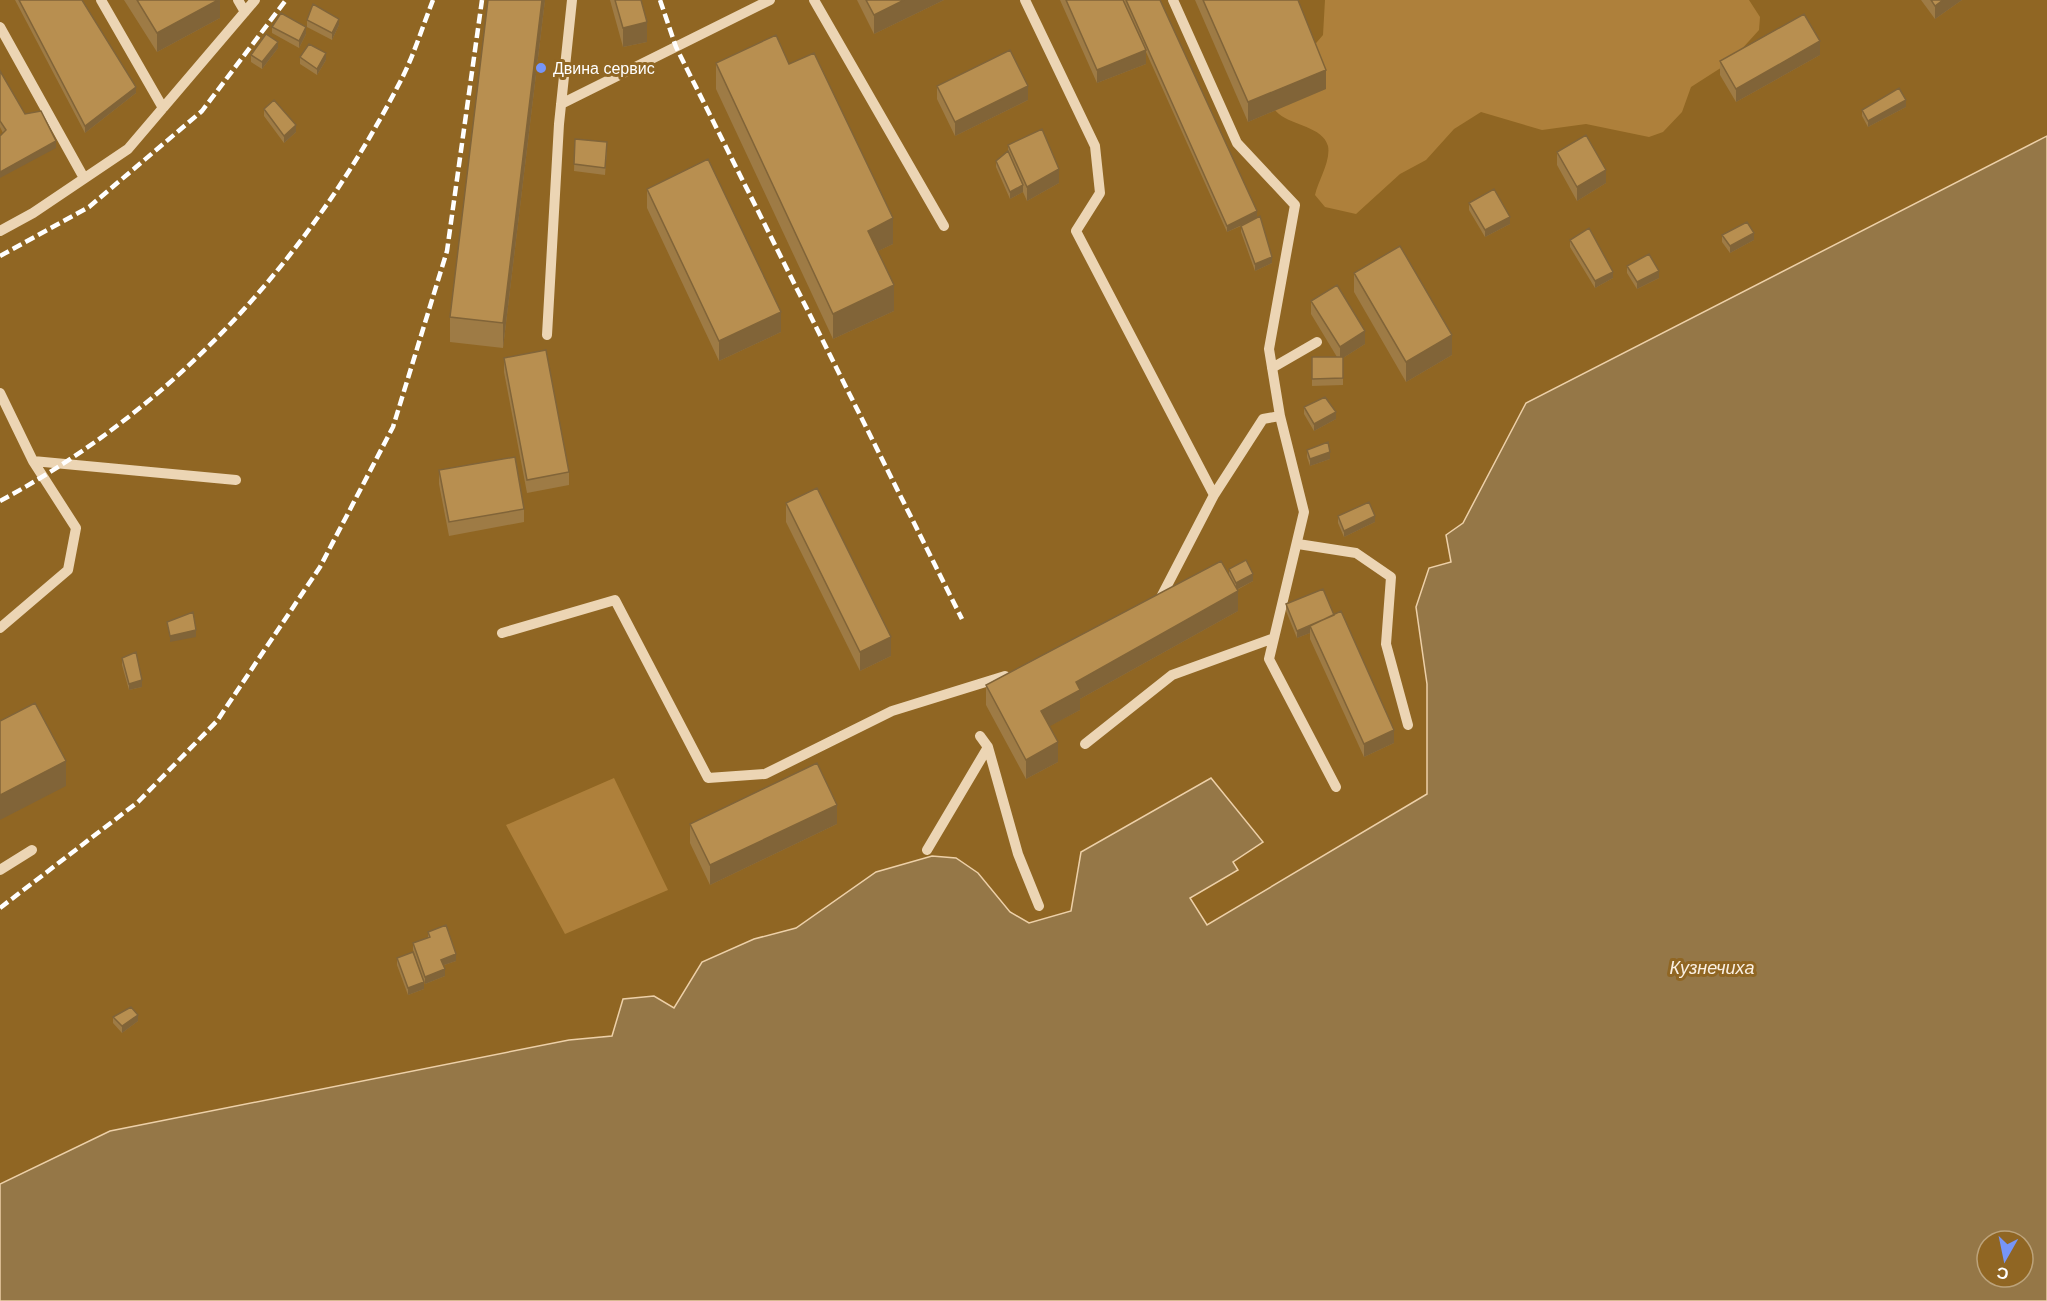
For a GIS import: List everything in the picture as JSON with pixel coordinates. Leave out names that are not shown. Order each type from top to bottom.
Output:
[{"type":"street","points":[[100,0],[163,108]]},
{"type":"street","points":[[238,0],[245,12]]},
{"type":"street","points":[[0,231],[33,213],[128,148],[255,0]]},
{"type":"street","points":[[547,335],[561,104],[572,0]]},
{"type":"street","points":[[561,104],[770,0]]},
{"type":"street","points":[[814,0],[944,226]]},
{"type":"street","points":[[1024,0],[1095,146],[1100,193],[1076,231],[1214,495]]},
{"type":"street","points":[[1173,0],[1237,143],[1295,205],[1269,349],[1280,416],[1304,512],[1269,659],[1336,787]]},
{"type":"street","points":[[0,27],[84,178]]},
{"type":"street","points":[[1272,368],[1317,342]]},
{"type":"street","points":[[0,393],[33,461],[76,528],[68,570],[0,628]]},
{"type":"street","points":[[1148,608],[1158,603],[1214,495],[1263,419],[1280,416]]},
{"type":"street","points":[[33,461],[236,480]]},
{"type":"street","points":[[1298,544],[1356,553],[1391,577],[1386,644],[1408,725]]},
{"type":"street","points":[[501,633],[615,600],[708,778],[765,774],[892,711],[1011,674]]},
{"type":"street","points":[[1085,744],[1172,675],[1274,638]]},
{"type":"street","points":[[980,736],[988,747],[1018,854],[1039,906]]},
{"type":"street","points":[[927,850],[988,747]]},
{"type":"street","points":[[0,870],[32,850]]},
{"type":"shaded area","points":[[1325,0],[1749,0],[1760,17],[1759,30],[1730,62],[1691,87],[1682,112],[1663,132],[1649,137],[1586,124],[1542,130],[1481,112],[1454,129],[1426,160],[1400,174],[1356,214],[1325,207],[1315,195],[1328,158],[1328,146],[1314,130],[1279,114],[1268,99],[1323,35]]},
{"type":"shaded area","points":[[614,778],[668,890],[565,934],[506,825]]},
{"type":"water","name":"Кузнечиха","points":[[2047,136],[2047,1301],[0,1301],[0,1184],[110,1131],[569,1040],[612,1036],[623,999],[654,996],[674,1008],[702,962],[754,939],[796,928],[876,872],[932,856],[956,858],[978,873],[1010,912],[1029,923],[1071,911],[1081,852],[1211,778],[1263,842],[1233,862],[1238,870],[1190,898],[1207,925],[1427,794],[1427,684],[1416,607],[1429,568],[1451,562],[1446,535],[1463,523],[1526,403]]},
{"type":"building","points":[[19,0],[82,0],[136,87],[85,126]]},
{"type":"building","points":[[137,0],[218,0],[157,33]]},
{"type":"building","points":[[488,0],[542,0],[503,323],[450,317]]},
{"type":"building","points":[[615,0],[641,0],[647,22],[623,28]]},
{"type":"building","points":[[866,0],[904,0],[874,15]]},
{"type":"building","points":[[1066,0],[1123,0],[1146,50],[1097,70]]},
{"type":"building","points":[[1126,0],[1160,0],[1257,211],[1227,226]]},
{"type":"building","points":[[1203,0],[1298,0],[1326,70],[1248,102]]},
{"type":"building","points":[[1931,0],[1943,0],[1935,6]]},
{"type":"building","points":[[313,4],[339,19],[332,33],[307,20]]},
{"type":"building","points":[[281,13],[306,27],[299,41],[272,27]]},
{"type":"building","points":[[1804,14],[1820,41],[1736,89],[1720,61]]},
{"type":"building","points":[[266,34],[278,42],[262,62],[251,55]]},
{"type":"building","points":[[776,35],[789,64],[814,53],[893,218],[868,231],[894,285],[833,314],[716,63]]},
{"type":"building","points":[[309,44],[326,53],[317,69],[300,57]]},
{"type":"building","points":[[1010,50],[1028,86],[955,122],[937,86]]},
{"type":"building","points":[[0,71],[25,114],[41,111],[56,141],[0,172],[0,136],[6,130],[0,121]]},
{"type":"building","points":[[1899,88],[1906,100],[1868,121],[1862,110]]},
{"type":"building","points":[[274,100],[296,125],[284,136],[264,109]]},
{"type":"building","points":[[1042,129],[1059,169],[1027,187],[1008,145]]},
{"type":"building","points":[[1586,135],[1606,170],[1577,187],[1557,152]]},
{"type":"building","points":[[575,139],[607,142],[605,168],[574,164]]},
{"type":"building","points":[[1008,151],[1023,185],[1010,192],[996,161]]},
{"type":"building","points":[[708,159],[781,312],[719,341],[647,189]]},
{"type":"building","points":[[1494,189],[1510,217],[1485,230],[1469,203]]},
{"type":"building","points":[[1260,216],[1272,257],[1255,264],[1241,226]]},
{"type":"building","points":[[1747,222],[1754,233],[1730,246],[1722,235]]},
{"type":"building","points":[[1589,228],[1613,272],[1595,281],[1570,240]]},
{"type":"building","points":[[1400,246],[1452,335],[1406,362],[1354,273]]},
{"type":"building","points":[[1649,254],[1659,271],[1637,282],[1627,266]]},
{"type":"building","points":[[1337,285],[1365,331],[1340,347],[1311,301]]},
{"type":"building","points":[[546,350],[569,472],[527,480],[504,358]]},
{"type":"building","points":[[1312,357],[1343,357],[1343,378],[1312,379]]},
{"type":"building","points":[[1325,397],[1336,412],[1314,424],[1304,407]]},
{"type":"building","points":[[1328,442],[1330,452],[1310,459],[1307,450]]},
{"type":"building","points":[[515,457],[524,509],[449,522],[439,470]]},
{"type":"building","points":[[817,488],[891,637],[860,652],[786,503]]},
{"type":"building","points":[[1369,502],[1375,516],[1344,531],[1338,516]]},
{"type":"building","points":[[1246,560],[1253,574],[1236,583],[1229,569]]},
{"type":"building","points":[[1221,561],[1238,591],[1076,682],[1080,690],[1041,711],[1058,742],[1026,760],[986,685]]},
{"type":"building","points":[[1323,589],[1334,615],[1297,631],[1286,604]]},
{"type":"building","points":[[1341,611],[1394,730],[1364,744],[1310,626]]},
{"type":"building","points":[[193,612],[196,630],[170,636],[167,622]]},
{"type":"building","points":[[136,652],[142,680],[129,684],[122,658]]},
{"type":"building","points":[[35,703],[66,761],[0,795],[0,721]]},
{"type":"building","points":[[817,763],[837,805],[710,865],[690,824]]},
{"type":"building","points":[[446,925],[456,954],[441,960],[445,969],[425,977],[413,943],[430,937],[428,932]]},
{"type":"building","points":[[413,952],[424,982],[408,988],[397,958]]},
{"type":"building","points":[[131,1007],[138,1015],[122,1026],[113,1017]]},
{"type":"railway","points":[[0,256],[89,207],[202,111],[286,0]]},
{"type":"railway","points":[[0,501],[64,463],[123,421],[179,374],[231,323],[279,268],[323,210],[363,149],[404,74],[433,0]]},
{"type":"railway","points":[[0,908],[138,802],[217,721],[320,567],[393,427],[447,251],[482,0]]},
{"type":"railway","points":[[660,0],[676,47],[962,619]]},
{"type":"place","name":"Двина сервис","points":[[541,68]]}]
